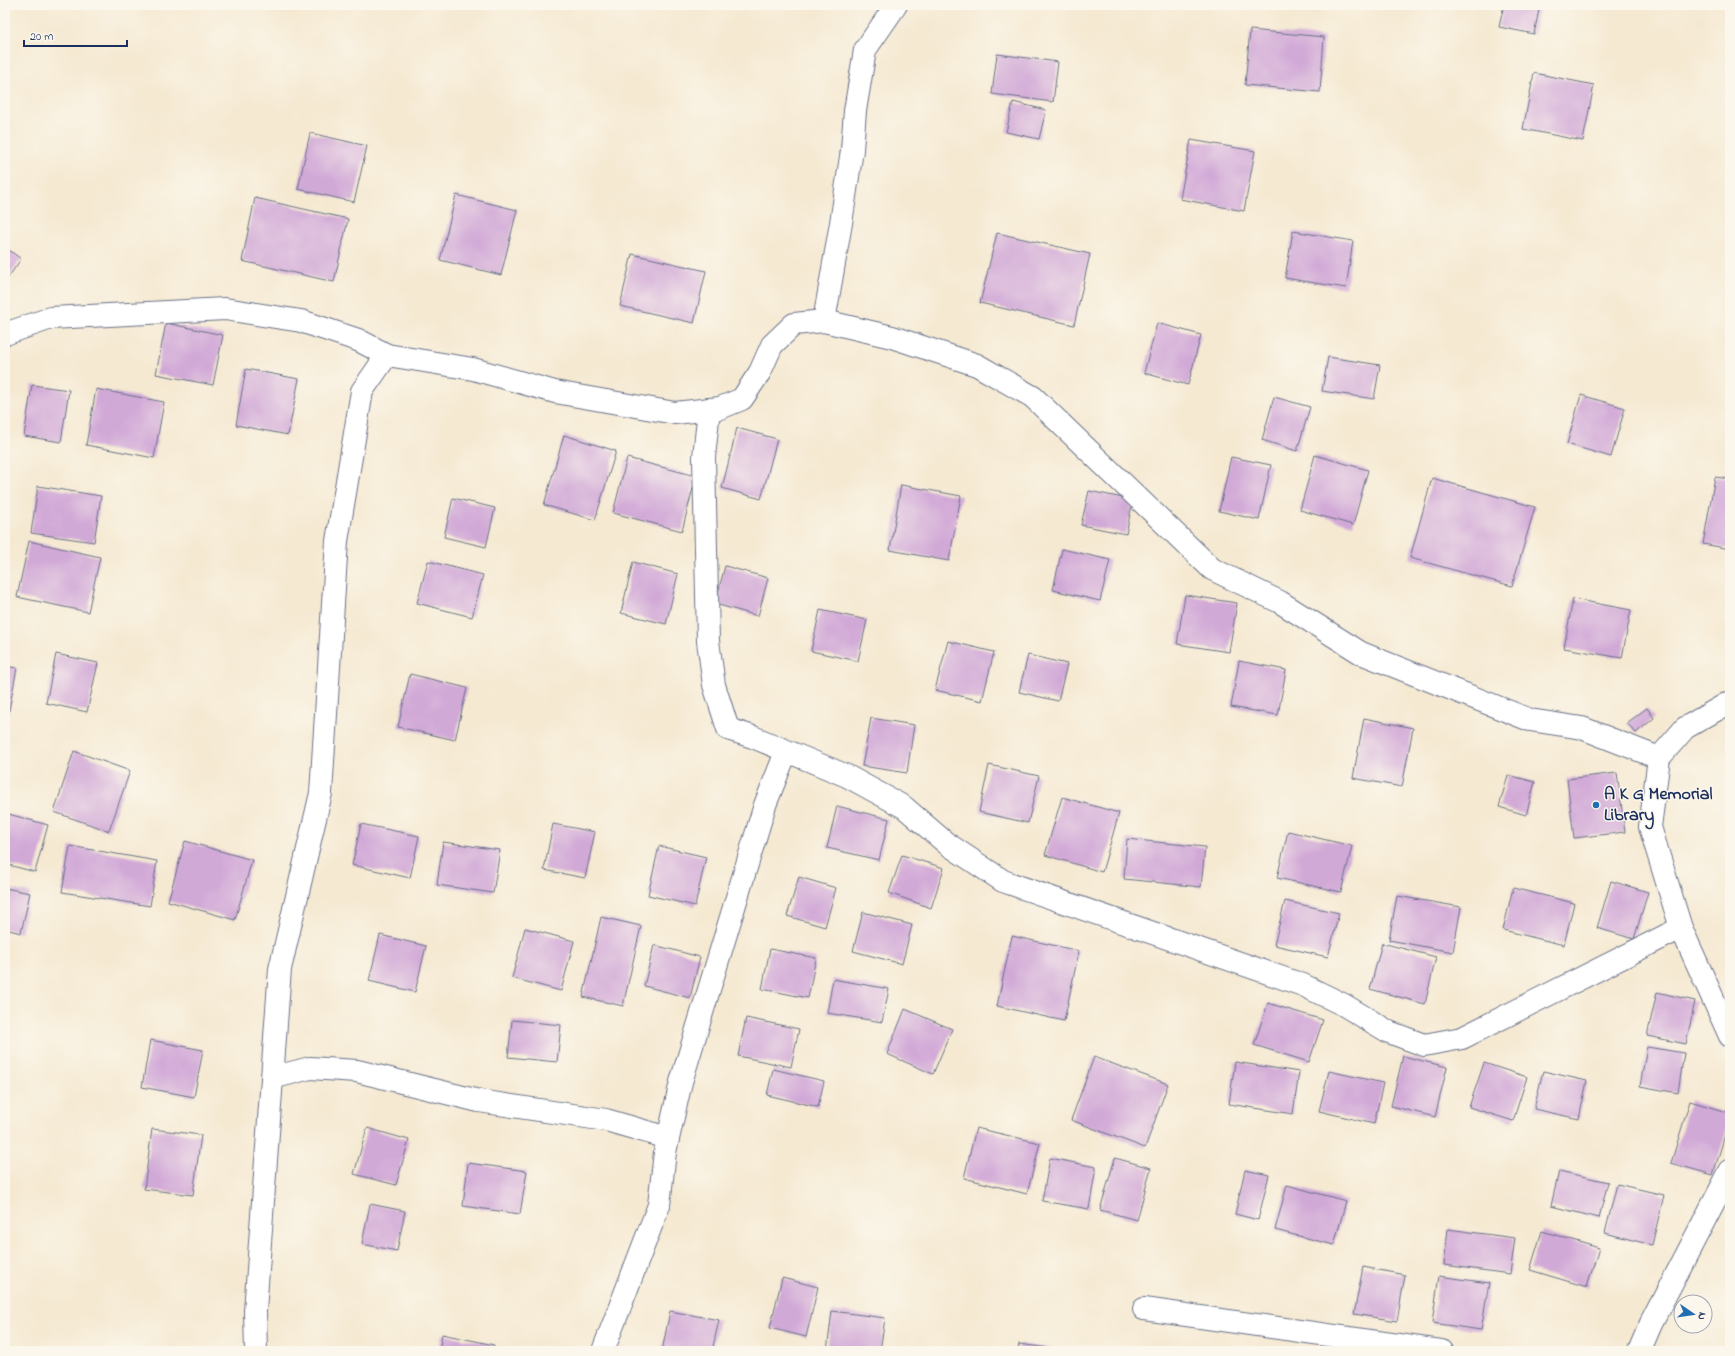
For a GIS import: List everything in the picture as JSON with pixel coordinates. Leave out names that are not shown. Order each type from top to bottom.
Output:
[{"type":"street","points":[[824,321],[852,150],[855,111],[865,50],[896,5]]},
{"type":"street","points":[[5,334],[51,318],[225,310],[300,321],[358,340],[387,355],[473,369],[555,392],[675,413],[720,408],[742,399],[760,372],[772,345],[794,324],[824,321],[892,338],[977,365],[1033,397],[1212,569],[1280,602],[1361,653],[1530,720],[1582,728],[1659,758]]},
{"type":"street","points":[[256,1351],[255,1311],[280,969],[321,793],[337,541],[362,391],[387,355]]},
{"type":"street","points":[[709,409],[704,457],[704,521],[708,641],[714,685],[728,729],[847,776],[904,806],[946,843],[1003,881],[1303,985],[1344,1005],[1389,1032],[1424,1045],[1462,1038],[1681,928]]},
{"type":"street","points":[[1730,702],[1685,728],[1659,758],[1650,827],[1681,928],[1730,1036]]},
{"type":"street","points":[[603,1351],[659,1205],[668,1138],[681,1082],[765,805],[786,752]]},
{"type":"street","points":[[272,1078],[310,1068],[358,1071],[479,1101],[606,1120],[668,1138]]},
{"type":"street","points":[[1639,1351],[1655,1316],[1730,1172]]},
{"type":"street","points":[[1144,1309],[1441,1351]]},
{"type":"building","points":[[1504,5],[1540,5],[1534,34],[1499,27]]},
{"type":"building","points":[[1250,30],[1324,37],[1320,92],[1245,85]]},
{"type":"building","points":[[997,54],[1058,62],[1053,102],[992,94]]},
{"type":"building","points":[[1534,73],[1594,85],[1583,141],[1523,129]]},
{"type":"building","points":[[1013,102],[1046,110],[1039,139],[1006,132]]},
{"type":"building","points":[[310,133],[367,146],[354,202],[298,189]]},
{"type":"building","points":[[1191,140],[1255,151],[1244,211],[1180,199]]},
{"type":"building","points":[[456,195],[517,210],[501,275],[440,260]]},
{"type":"building","points":[[255,198],[348,219],[334,282],[242,261]]},
{"type":"building","points":[[1293,231],[1353,241],[1346,288],[1285,278]]},
{"type":"building","points":[[997,233],[1090,254],[1074,325],[980,303]]},
{"type":"building","points":[[5,247],[21,259],[5,282]]},
{"type":"building","points":[[632,254],[706,271],[694,323],[620,306]]},
{"type":"building","points":[[166,323],[223,335],[213,385],[156,374]]},
{"type":"building","points":[[1157,323],[1201,335],[1188,385],[1144,373]]},
{"type":"building","points":[[1328,357],[1380,365],[1374,399],[1322,391]]},
{"type":"building","points":[[246,369],[299,379],[288,435],[236,425]]},
{"type":"building","points":[[32,385],[69,390],[61,442],[24,436]]},
{"type":"building","points":[[96,389],[164,402],[154,458],[86,445]]},
{"type":"building","points":[[1581,395],[1625,408],[1611,457],[1567,444]]},
{"type":"building","points":[[1274,397],[1310,407],[1297,451],[1262,440]]},
{"type":"building","points":[[737,428],[777,439],[761,499],[722,488]]},
{"type":"building","points":[[564,435],[616,451],[595,520],[544,505]]},
{"type":"building","points":[[1315,455],[1368,470],[1353,525],[1300,510]]},
{"type":"building","points":[[1231,457],[1271,465],[1259,520],[1219,511]]},
{"type":"building","points":[[627,458],[696,476],[682,531],[613,513]]},
{"type":"building","points":[[1715,477],[1730,479],[1730,549],[1703,544]]},
{"type":"building","points":[[1432,478],[1535,507],[1512,586],[1410,558]]},
{"type":"building","points":[[901,485],[961,496],[949,561],[890,550]]},
{"type":"building","points":[[38,486],[101,496],[94,542],[31,533]]},
{"type":"building","points":[[1089,491],[1133,500],[1126,534],[1081,525]]},
{"type":"building","points":[[453,498],[495,508],[486,547],[444,537]]},
{"type":"building","points":[[29,541],[100,557],[88,612],[17,597]]},
{"type":"building","points":[[1062,549],[1110,560],[1100,601],[1053,590]]},
{"type":"building","points":[[428,561],[483,575],[472,617],[417,603]]},
{"type":"building","points":[[633,562],[678,574],[666,624],[621,613]]},
{"type":"building","points":[[725,566],[768,578],[758,616],[715,604]]},
{"type":"building","points":[[1185,595],[1237,603],[1229,652],[1177,644]]},
{"type":"building","points":[[1573,599],[1631,610],[1622,658],[1564,648]]},
{"type":"building","points":[[820,610],[867,620],[858,661],[811,651]]},
{"type":"building","points":[[948,641],[994,652],[982,701],[935,690]]},
{"type":"building","points":[[56,654],[98,663],[87,712],[46,703]]},
{"type":"building","points":[[1028,655],[1067,664],[1058,701],[1019,692]]},
{"type":"building","points":[[1239,661],[1286,670],[1278,715],[1231,707]]},
{"type":"building","points":[[5,666],[17,668],[6,726],[5,726]]},
{"type":"building","points":[[410,674],[467,688],[455,740],[398,727]]},
{"type":"building","points":[[1647,708],[1654,718],[1636,733],[1627,723]]},
{"type":"building","points":[[871,718],[914,725],[907,773],[862,766]]},
{"type":"building","points":[[1364,718],[1413,728],[1402,787],[1353,778]]},
{"type":"building","points":[[74,751],[130,771],[109,831],[54,812]]},
{"type":"building","points":[[989,765],[1039,776],[1028,823],[979,812]]},
{"type":"building","name":"A K G Memorial Library","points":[[1617,773],[1625,832],[1574,838],[1567,779]]},
{"type":"building","points":[[1508,775],[1535,782],[1526,815],[1499,807]]},
{"type":"building","points":[[1062,797],[1119,813],[1102,872],[1045,855]]},
{"type":"building","points":[[837,806],[889,819],[879,860],[827,848]]},
{"type":"building","points":[[5,813],[48,825],[35,872],[5,864]]},
{"type":"building","points":[[361,824],[419,836],[410,878],[352,865]]},
{"type":"building","points":[[553,824],[595,832],[585,878],[544,870]]},
{"type":"building","points":[[1288,831],[1352,846],[1341,892],[1277,878]]},
{"type":"building","points":[[1127,839],[1205,847],[1201,887],[1124,879]]},
{"type":"building","points":[[185,841],[252,860],[235,920],[168,901]]},
{"type":"building","points":[[443,842],[500,850],[493,893],[437,885]]},
{"type":"building","points":[[70,846],[157,861],[150,906],[62,892]]},
{"type":"building","points":[[659,846],[706,857],[695,906],[648,895]]},
{"type":"building","points":[[902,855],[944,868],[931,908],[889,893]]},
{"type":"building","points":[[799,877],[836,888],[825,927],[787,916]]},
{"type":"building","points":[[1611,881],[1648,892],[1634,939],[1597,928]]},
{"type":"building","points":[[5,888],[30,893],[21,933],[5,929]]},
{"type":"building","points":[[1513,888],[1574,903],[1564,945],[1503,930]]},
{"type":"building","points":[[1397,896],[1461,907],[1453,952],[1389,940]]},
{"type":"building","points":[[1285,901],[1339,913],[1328,957],[1274,945]]},
{"type":"building","points":[[863,912],[912,925],[902,964],[853,951]]},
{"type":"building","points":[[601,917],[641,926],[623,1006],[583,997]]},
{"type":"building","points":[[525,928],[574,941],[561,991],[512,978]]},
{"type":"building","points":[[380,935],[426,946],[415,992],[369,981]]},
{"type":"building","points":[[1012,936],[1079,951],[1064,1021],[997,1006]]},
{"type":"building","points":[[1382,943],[1436,957],[1425,1004],[1370,989]]},
{"type":"building","points":[[654,945],[700,957],[690,998],[644,986]]},
{"type":"building","points":[[770,949],[816,958],[808,998],[762,989]]},
{"type":"building","points":[[1730,965],[1730,979],[1726,966]]},
{"type":"building","points":[[833,979],[889,989],[882,1022],[827,1013]]},
{"type":"building","points":[[1657,992],[1695,1001],[1686,1044],[1647,1036]]},
{"type":"building","points":[[1268,1003],[1323,1020],[1309,1062],[1254,1045]]},
{"type":"building","points":[[905,1009],[952,1029],[933,1074],[887,1054]]},
{"type":"building","points":[[746,1018],[799,1029],[791,1067],[738,1056]]},
{"type":"building","points":[[512,1020],[561,1025],[557,1062],[508,1057]]},
{"type":"building","points":[[150,1040],[203,1050],[194,1097],[142,1087]]},
{"type":"building","points":[[1647,1047],[1684,1053],[1678,1093],[1640,1086]]},
{"type":"building","points":[[1403,1056],[1447,1067],[1435,1117],[1391,1106]]},
{"type":"building","points":[[1094,1057],[1168,1084],[1145,1148],[1071,1120]]},
{"type":"building","points":[[1235,1062],[1299,1072],[1293,1114],[1229,1104]]},
{"type":"building","points":[[1484,1063],[1527,1077],[1513,1121],[1469,1107]]},
{"type":"building","points":[[773,1069],[824,1081],[818,1107],[767,1095]]},
{"type":"building","points":[[1329,1071],[1383,1083],[1374,1124],[1319,1111]]},
{"type":"building","points":[[1543,1071],[1587,1081],[1579,1119],[1534,1109]]},
{"type":"building","points":[[1690,1101],[1730,1113],[1730,1118],[1713,1175],[1671,1163]]},
{"type":"building","points":[[367,1128],[409,1140],[396,1185],[354,1174]]},
{"type":"building","points":[[976,1128],[1040,1143],[1027,1194],[964,1178]]},
{"type":"building","points":[[152,1129],[201,1135],[193,1195],[144,1189]]},
{"type":"building","points":[[1050,1158],[1096,1167],[1089,1209],[1042,1201]]},
{"type":"building","points":[[1115,1158],[1151,1168],[1137,1220],[1100,1210]]},
{"type":"building","points":[[468,1163],[527,1171],[520,1214],[463,1206]]},
{"type":"building","points":[[1245,1170],[1269,1175],[1258,1220],[1235,1214]]},
{"type":"building","points":[[1559,1171],[1608,1182],[1599,1218],[1551,1206]]},
{"type":"building","points":[[1617,1184],[1664,1195],[1652,1245],[1605,1233]]},
{"type":"building","points":[[1287,1185],[1346,1201],[1334,1245],[1275,1230]]},
{"type":"building","points":[[370,1204],[405,1211],[397,1251],[362,1244]]},
{"type":"building","points":[[1448,1229],[1515,1238],[1510,1274],[1444,1265]]},
{"type":"building","points":[[1542,1231],[1599,1248],[1587,1287],[1530,1270]]},
{"type":"building","points":[[1363,1267],[1405,1275],[1397,1321],[1354,1314]]},
{"type":"building","points":[[1439,1276],[1489,1283],[1481,1330],[1432,1323]]},
{"type":"building","points":[[782,1278],[818,1287],[806,1337],[770,1328]]},
{"type":"building","points":[[670,1311],[719,1320],[712,1351],[662,1351]]},
{"type":"building","points":[[832,1311],[885,1318],[880,1351],[827,1351]]},
{"type":"building","points":[[442,1334],[494,1345],[493,1351],[439,1351]]},
{"type":"building","points":[[1019,1344],[1064,1350],[1018,1351]]},
{"type":"place","name":"A K G Memorial Library","points":[[1596,805]]}]
